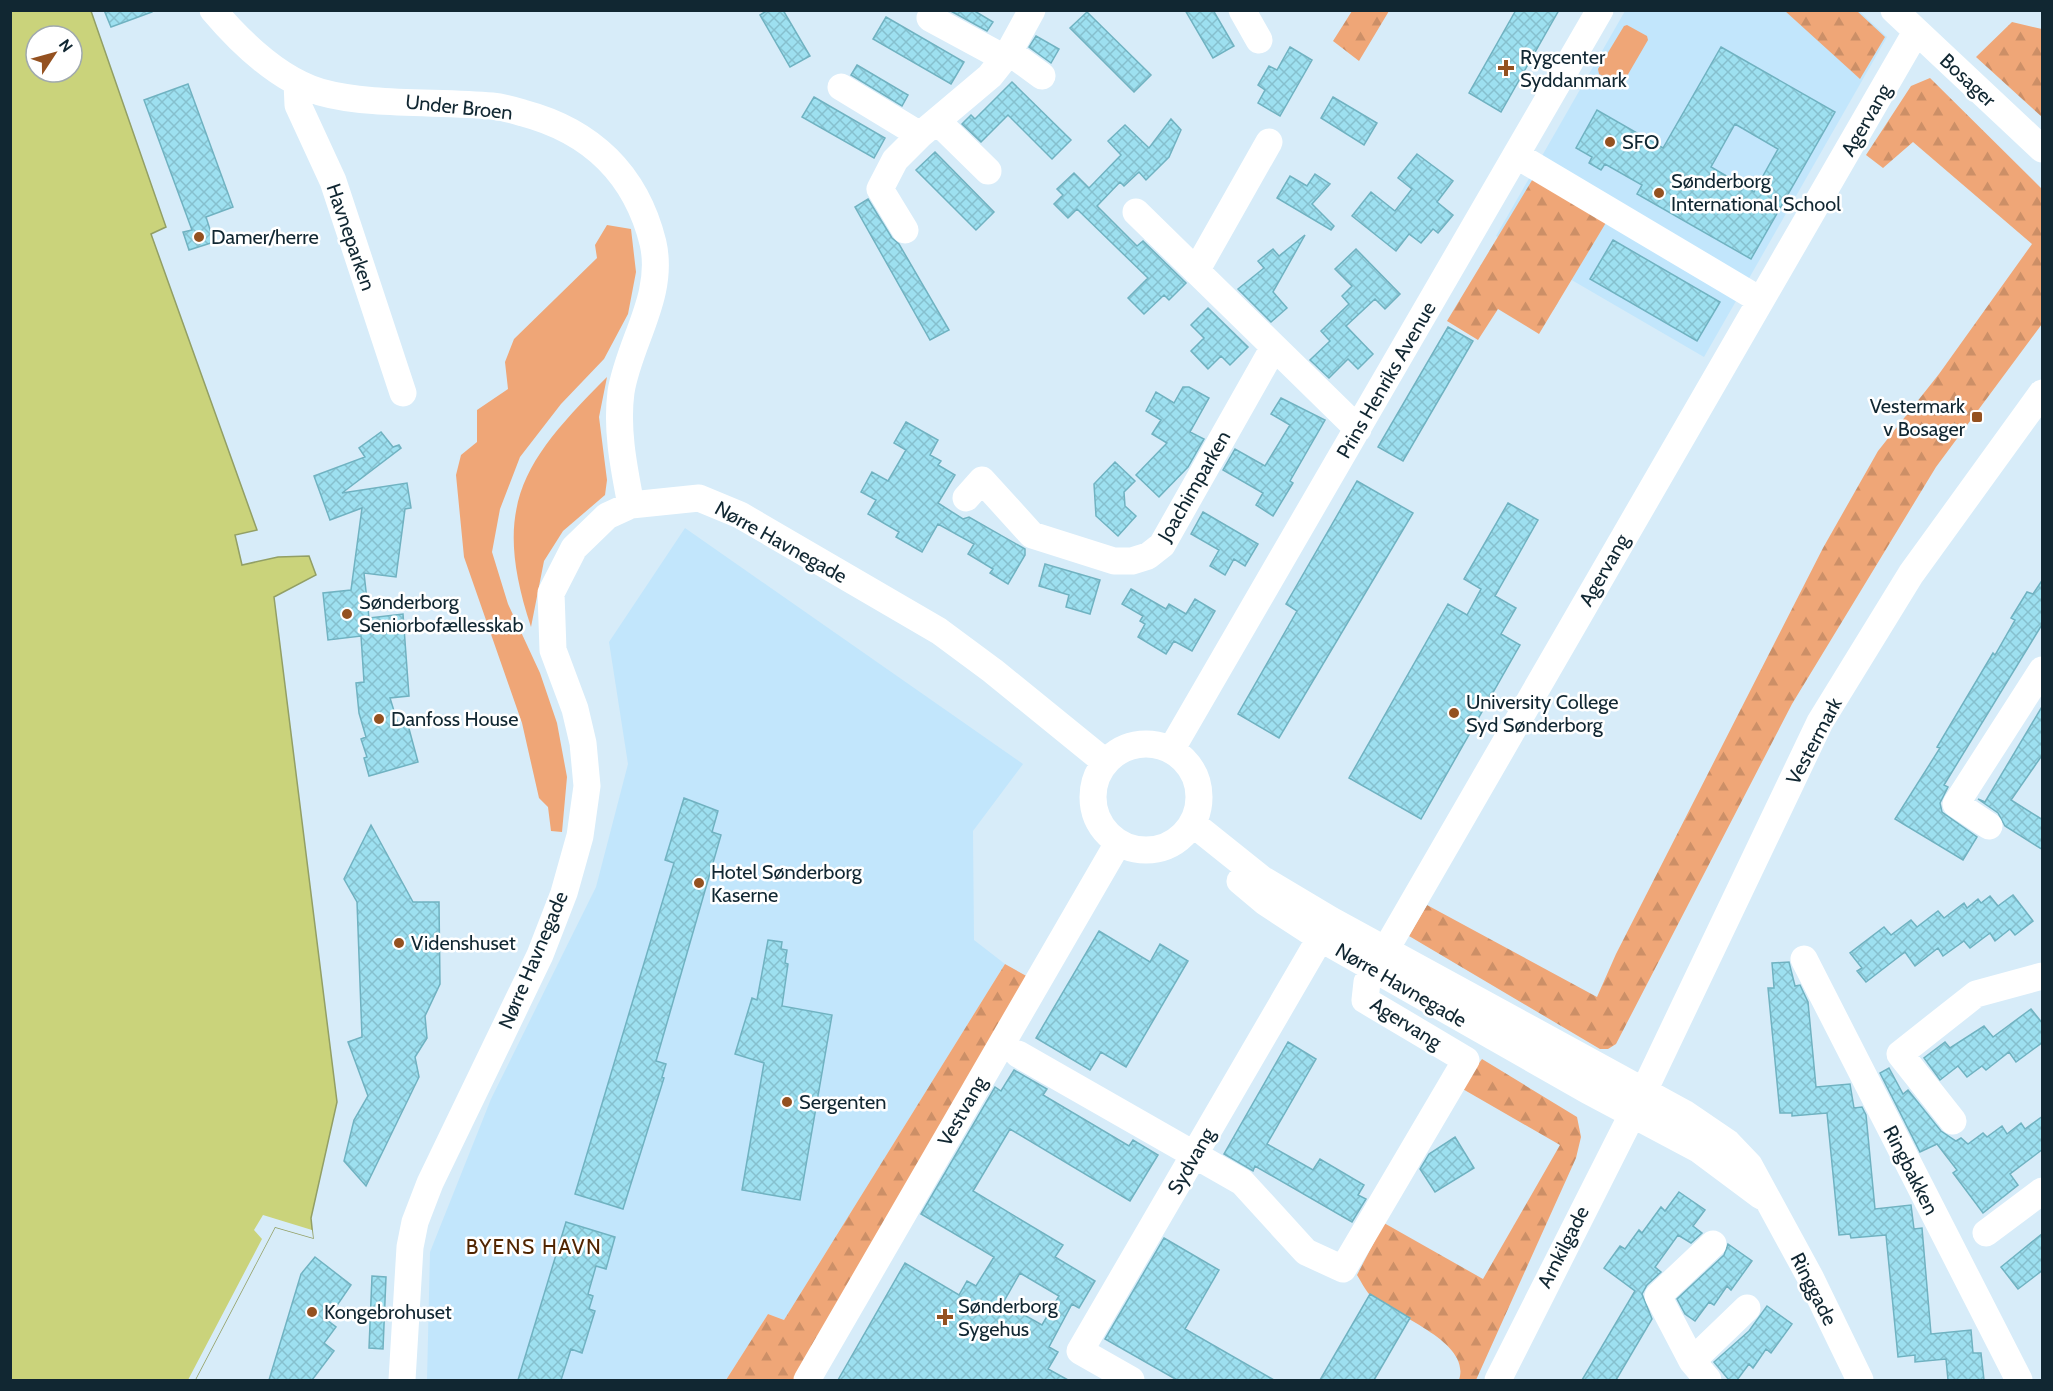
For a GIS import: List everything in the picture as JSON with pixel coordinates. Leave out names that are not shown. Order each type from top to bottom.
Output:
[{"type":"street","name":"Under Broen","points":[[213,10],[267,64],[297,82],[320,92],[346,97],[495,106],[539,117],[569,129],[599,150],[625,179],[643,209],[654,246],[655,274],[646,318],[621,392],[619,422],[622,459],[631,505]]},
{"type":"street","points":[[905,230],[880,189],[895,160],[928,128],[990,76],[1006,55],[1032,10]]},
{"type":"street","points":[[1242,10],[1258,40]]},
{"type":"street","name":"Prins Henriks Avenue","points":[[1171,750],[1600,10]]},
{"type":"street","name":"Bosager","points":[[1894,10],[2043,149]]},
{"type":"street","points":[[930,18],[1006,55],[1042,76]]},
{"type":"street","name":"Agervang","points":[[1018,1054],[1242,1182],[1306,1252],[1343,1269],[1466,1060],[1365,1000],[1367,982],[1916,32]]},
{"type":"street","name":"Havneparken","points":[[297,82],[298,105],[339,199],[403,393]]},
{"type":"street","points":[[841,87],[928,128],[988,171]]},
{"type":"street","points":[[1196,271],[1269,142]]},
{"type":"street","points":[[1516,155],[1760,300]]},
{"type":"street","points":[[1136,212],[1358,429]]},
{"type":"street","name":"Joachimparken","points":[[966,498],[982,480],[1032,536],[1114,561],[1132,561],[1148,556],[1161,545],[1274,347]]},
{"type":"street","name":"Vestermark","points":[[1637,1104],[1820,722],[1911,574],[2043,393]]},
{"type":"street","name":"Nørre Havnegade","points":[[402,1380],[408,1271],[415,1222],[430,1183],[540,955],[564,893],[580,836],[587,786],[583,743],[575,709],[553,650],[551,593],[574,549],[607,516],[631,505],[699,498],[740,514],[939,632],[993,671],[1105,762]]},
{"type":"street","points":[[1989,826],[1956,804],[2043,670]]},
{"type":"street","points":[[1136,744],[1154,744],[1171,750],[1185,760],[1196,782],[1198,807],[1188,829],[1169,845],[1152,850],[1135,849],[1118,843],[1107,833],[1093,806],[1093,790],[1097,775],[1105,762],[1119,750],[1136,744]]},
{"type":"street","name":"Nørre Havnegade","points":[[1188,829],[1265,902],[1325,929],[1637,1104]]},
{"type":"street","name":"Vestvang","points":[[807,1380],[1118,843]]},
{"type":"street","name":"Sydvang","points":[[1131,1380],[1080,1351],[1325,929]]},
{"type":"street","name":"Ringbakken","points":[[1804,959],[2019,1380]]},
{"type":"street","points":[[1953,1121],[1900,1054],[1976,994],[2043,976]]},
{"type":"street","name":"Ringgade","points":[[1637,1104],[1684,1113],[1728,1143],[1749,1166],[1810,1277],[1860,1380]]},
{"type":"street","name":"Arnkilgade","points":[[1498,1380],[1637,1104]]},
{"type":"street","points":[[1986,1233],[2043,1191]]},
{"type":"street","points":[[1713,1244],[1658,1296],[1700,1371],[1747,1308]]},
{"type":"shaded area","points":[[10,11],[91,11],[166,227],[151,234],[257,530],[235,535],[242,565],[278,557],[309,556],[316,575],[274,597],[337,1102],[311,1218],[313,1238],[275,1227],[195,1380],[11,1380]]},
{"type":"shaded area","name":"Sønderborg International School","points":[[1625,11],[1859,11],[1887,37],[1704,357],[1496,236]]},
{"type":"shaded area","points":[[685,528],[1023,764],[973,831],[974,940],[1005,964],[784,1320],[768,1314],[726,1380],[427,1380],[430,1252],[491,1099],[596,887],[628,764],[609,642]]},
{"type":"green space","points":[[1352,11],[1389,11],[1359,61],[1333,41]]},
{"type":"green space","points":[[1785,11],[1857,11],[1885,37],[1860,79]]},
{"type":"green space","points":[[2012,22],[2042,29],[2042,117],[1976,57]]},
{"type":"green space","points":[[1627,25],[1647,36],[1648,40],[1623,83],[1619,84],[1599,74],[1598,69],[1624,26]]},
{"type":"green space","points":[[1930,78],[2042,189],[2042,324],[1936,467],[1792,704],[1616,1044],[1608,1049],[1600,1049],[1409,936],[1427,905],[1597,997],[1616,954],[1823,548],[1878,451],[1939,374],[2032,244],[1913,142],[1883,168],[1866,155],[1911,86]]},
{"type":"green space","points":[[1534,177],[1607,221],[1539,334],[1498,309],[1478,340],[1447,321]]},
{"type":"green space","points":[[607,225],[631,229],[636,272],[628,314],[604,359],[561,404],[520,457],[500,509],[492,552],[508,604],[540,673],[557,723],[567,777],[562,832],[551,831],[548,807],[539,798],[522,723],[464,557],[456,475],[461,455],[477,442],[477,410],[508,389],[505,362],[514,339],[597,258],[595,245]]},
{"type":"green space","points":[[607,377],[599,417],[607,480],[605,495],[563,531],[544,561],[531,627],[519,585],[514,549],[515,517],[522,488],[535,462],[554,435]]},
{"type":"green space","points":[[1005,964],[1030,978],[794,1380],[726,1380],[768,1314],[784,1320]]},
{"type":"green space","points":[[1482,1059],[1577,1117],[1581,1137],[1576,1158],[1476,1380],[1459,1380],[1460,1366],[1454,1353],[1428,1331],[1370,1295],[1357,1275],[1384,1223],[1483,1279],[1560,1145],[1461,1088]]},
{"type":"pier","points":[[263,1215],[312,1230],[313,1238],[275,1227],[195,1380],[188,1380],[262,1239],[254,1230]]},
{"type":"building","points":[[104,10],[152,10],[152,12],[111,27]]},
{"type":"building","points":[[768,10],[783,10],[810,56],[790,67],[760,15]]},
{"type":"building","points":[[949,10],[973,10],[993,22],[987,31]]},
{"type":"building","points":[[1185,10],[1213,10],[1234,46],[1213,58]]},
{"type":"building","points":[[1516,10],[1559,10],[1501,112],[1469,93]]},
{"type":"building","points":[[1087,12],[1151,75],[1134,92],[1070,28]]},
{"type":"building","points":[[886,17],[964,62],[951,84],[873,39]]},
{"type":"building","points":[[1036,36],[1059,49],[1051,63],[1029,47]]},
{"type":"building","points":[[1290,47],[1312,60],[1280,116],[1258,103],[1265,90],[1258,85],[1269,66],[1277,70]]},
{"type":"building","points":[[1721,47],[1835,112],[1751,259],[1637,194],[1642,185],[1605,164],[1601,170],[1589,163],[1592,157],[1576,148],[1597,110],[1663,148]],"holes":[[[1735,124],[1778,149],[1754,192],[1711,167]]]},
{"type":"building","points":[[857,65],[908,95],[902,106],[851,75]]},
{"type":"building","points":[[1012,82],[1071,140],[1052,159],[1008,115],[981,142],[962,124],[971,115],[975,119]]},
{"type":"building","points":[[188,84],[233,207],[206,217],[214,242],[189,250],[183,232],[192,230],[144,100]]},
{"type":"building","points":[[814,97],[885,138],[874,158],[802,117]]},
{"type":"building","points":[[1333,97],[1377,123],[1364,145],[1321,118]]},
{"type":"building","points":[[1171,119],[1181,130],[1169,157],[1146,180],[1139,172],[1124,186],[1120,182],[1097,206],[1137,246],[1143,241],[1186,283],[1169,300],[1164,295],[1144,314],[1128,298],[1148,278],[1077,209],[1068,218],[1054,204],[1063,195],[1057,189],[1074,173],[1089,188],[1121,155],[1108,141],[1125,125],[1149,148]]},
{"type":"building","points":[[935,152],[994,212],[976,230],[916,170]]},
{"type":"building","points":[[1417,154],[1453,181],[1437,202],[1453,215],[1438,233],[1433,229],[1421,243],[1409,234],[1396,251],[1352,216],[1371,192],[1395,211],[1412,189],[1398,178]]},
{"type":"building","points":[[1315,174],[1330,184],[1312,204],[1334,226],[1331,230],[1277,198],[1290,176],[1307,186]]},
{"type":"building","points":[[868,199],[892,238],[899,244],[949,330],[930,340],[855,207]]},
{"type":"building","points":[[1305,235],[1273,292],[1287,308],[1271,322],[1238,289],[1264,268],[1258,261],[1273,249],[1279,256]]},
{"type":"building","points":[[1613,240],[1720,302],[1697,341],[1590,279]]},
{"type":"building","points":[[1356,249],[1400,294],[1385,309],[1375,299],[1346,326],[1373,354],[1358,369],[1348,359],[1329,378],[1310,360],[1330,341],[1321,331],[1349,304],[1342,296],[1352,286],[1335,269]]},
{"type":"building","points":[[1208,308],[1248,347],[1230,365],[1221,356],[1208,369],[1191,351],[1204,338],[1191,325]]},
{"type":"building","points":[[1448,327],[1473,341],[1403,461],[1378,447]]},
{"type":"building","points":[[1183,387],[1189,387],[1209,398],[1190,432],[1204,439],[1188,467],[1159,497],[1136,475],[1167,443],[1152,434],[1161,420],[1146,411],[1156,392],[1174,403]]},
{"type":"building","points":[[1281,398],[1325,420],[1290,481],[1293,483],[1273,516],[1256,505],[1263,493],[1223,470],[1235,449],[1265,466],[1290,425],[1271,414]]},
{"type":"building","points":[[906,422],[938,440],[930,455],[941,461],[938,465],[955,475],[938,503],[963,519],[969,517],[1025,549],[1025,555],[1008,584],[990,573],[993,569],[968,554],[974,544],[938,524],[922,552],[896,537],[899,532],[868,514],[876,500],[861,492],[872,472],[888,481],[906,450],[894,443]]},
{"type":"building","points":[[381,432],[393,447],[399,445],[401,448],[342,493],[407,483],[411,508],[405,509],[396,577],[364,573],[369,618],[403,614],[409,696],[390,698],[399,727],[408,725],[418,762],[369,776],[364,758],[367,757],[361,739],[366,737],[359,713],[356,683],[364,682],[361,636],[328,640],[323,593],[351,590],[362,508],[330,520],[314,476],[365,457],[359,448]]},
{"type":"building","points":[[1115,462],[1135,481],[1124,492],[1125,506],[1136,516],[1118,536],[1096,516],[1094,484]]},
{"type":"building","points":[[1357,481],[1413,513],[1279,738],[1238,714],[1297,611],[1286,604]]},
{"type":"building","points":[[1508,503],[1538,520],[1495,596],[1516,608],[1501,634],[1520,645],[1421,819],[1349,778],[1448,604],[1467,615],[1481,589],[1464,579]]},
{"type":"building","points":[[1203,512],[1258,544],[1245,566],[1234,559],[1225,575],[1210,566],[1219,550],[1191,534]]},
{"type":"building","points":[[1045,564],[1100,580],[1090,614],[1066,607],[1069,595],[1039,586]]},
{"type":"building","points":[[2043,579],[2043,623],[1944,785],[1948,787],[1940,803],[1942,812],[1977,837],[1963,860],[1895,819],[1940,748],[1937,747],[1993,653],[1995,655],[2015,620],[2011,618],[2027,592],[2033,594]]},
{"type":"building","points":[[1131,589],[1166,609],[1169,604],[1186,614],[1195,599],[1215,611],[1192,651],[1174,641],[1166,654],[1138,637],[1145,624],[1140,621],[1143,616],[1122,604]]},
{"type":"building","points":[[2043,705],[2043,754],[2011,800],[2043,820],[2043,850],[2005,826],[1998,813],[1978,799],[1985,802]]},
{"type":"building","points":[[684,798],[718,811],[712,832],[721,835],[656,1061],[666,1064],[662,1077],[664,1078],[623,1209],[575,1194],[674,863],[665,860]]},
{"type":"building","points":[[371,825],[413,902],[439,902],[440,984],[425,1016],[427,1038],[415,1057],[419,1077],[366,1186],[344,1161],[354,1120],[368,1096],[348,1042],[362,1037],[357,902],[344,879]]},
{"type":"building","points":[[2013,895],[2033,921],[2015,935],[2010,929],[1995,941],[1990,933],[1970,948],[1964,941],[1943,956],[1938,948],[1915,966],[1905,952],[1866,982],[1857,971],[1862,968],[1850,953],[1884,927],[1891,935],[1911,920],[1917,927],[1938,911],[1944,918],[1964,903],[1967,908],[1978,899],[1981,903],[1990,896],[1998,906]]},
{"type":"building","points":[[1099,931],[1150,962],[1160,944],[1188,961],[1126,1067],[1101,1052],[1090,1070],[1036,1038]]},
{"type":"building","name":"Sergenten","points":[[768,940],[782,942],[781,949],[787,950],[785,963],[788,964],[782,1006],[832,1015],[800,1200],[742,1190],[764,1063],[735,1054],[752,998],[757,1000]]},
{"type":"building","points":[[1789,962],[1795,986],[1800,985],[1808,1002],[1816,1087],[1850,1084],[1854,1108],[1862,1107],[1866,1115],[1875,1209],[1911,1205],[1914,1229],[1922,1228],[1931,1334],[1971,1330],[1973,1353],[1981,1353],[1984,1380],[1948,1380],[1946,1359],[1915,1362],[1915,1355],[1898,1357],[1886,1235],[1851,1238],[1850,1234],[1839,1235],[1827,1113],[1792,1116],[1792,1113],[1780,1113],[1768,988],[1774,988],[1772,963]]},
{"type":"building","points":[[2031,1009],[2043,1024],[2043,1042],[2016,1062],[2009,1052],[1986,1070],[1982,1066],[1967,1077],[1958,1066],[1940,1080],[1924,1058],[1945,1042],[1950,1048],[1984,1026],[1993,1037]]},
{"type":"building","points":[[1288,1042],[1316,1059],[1267,1144],[1313,1170],[1320,1159],[1364,1185],[1358,1195],[1366,1199],[1352,1222],[1255,1166],[1253,1171],[1224,1154]]},
{"type":"building","points":[[1889,1068],[1903,1094],[1908,1090],[1941,1131],[1956,1141],[1961,1138],[1968,1144],[1983,1133],[1987,1137],[2002,1126],[2007,1134],[2021,1123],[2025,1129],[2043,1116],[2043,1149],[2010,1174],[2018,1185],[1983,1213],[1953,1173],[1957,1170],[1937,1144],[1920,1152],[1880,1073]]},
{"type":"building","points":[[1014,1070],[1047,1089],[1043,1095],[1129,1146],[1133,1140],[1158,1155],[1130,1201],[1010,1129],[973,1191],[1063,1245],[1055,1257],[1095,1281],[1079,1308],[1072,1304],[1049,1347],[1058,1352],[1048,1369],[1068,1380],[838,1380],[905,1263],[959,1295],[967,1281],[976,1286],[994,1257],[921,1214],[995,1087],[1001,1091]],"holes":[[[1020,1273],[1059,1296],[1042,1325],[1003,1303]]]},
{"type":"building","points":[[1455,1137],[1474,1168],[1435,1192],[1420,1169],[1429,1154]]},
{"type":"building","points":[[1679,1192],[1705,1210],[1693,1226],[1702,1233],[1691,1243],[1678,1235],[1655,1267],[1661,1272],[1647,1285],[1642,1294],[1652,1319],[1616,1380],[1582,1380],[1635,1291],[1604,1268],[1620,1246],[1625,1249],[1639,1230],[1642,1233],[1661,1207],[1665,1211]]},
{"type":"building","points":[[566,1222],[615,1237],[606,1269],[596,1266],[588,1294],[593,1296],[589,1309],[595,1311],[582,1353],[571,1349],[561,1380],[518,1380]]},
{"type":"building","points":[[2043,1233],[2043,1270],[2018,1289],[2001,1267]]},
{"type":"building","points":[[1164,1238],[1219,1270],[1185,1329],[1274,1380],[1177,1380],[1105,1339]]},
{"type":"building","points":[[1728,1244],[1752,1261],[1731,1290],[1727,1286],[1714,1305],[1709,1302],[1695,1321],[1685,1314],[1677,1299],[1724,1255]]},
{"type":"building","name":"Kongebrohuset","points":[[315,1257],[351,1285],[327,1320],[336,1327],[324,1343],[334,1351],[312,1380],[269,1380],[301,1274]]},
{"type":"building","points":[[372,1276],[386,1277],[383,1349],[369,1348]]},
{"type":"building","points":[[1370,1294],[1410,1318],[1374,1380],[1320,1380]]},
{"type":"building","points":[[1767,1306],[1792,1324],[1771,1353],[1766,1349],[1753,1368],[1749,1364],[1737,1380],[1729,1380],[1714,1362],[1749,1331]]},
{"type":"place","name":"Rygcenter Syddanmark","points":[[1506,68]]},
{"type":"place","name":"SFO","points":[[1610,142]]},
{"type":"place","name":"Sønderborg International School","points":[[1659,193]]},
{"type":"place","name":"Damer/herre","points":[[199,237]]},
{"type":"place","name":"Vestermark v Bosager","points":[[1977,417]]},
{"type":"place","name":"Sønderborg Seniorbofællesskab","points":[[347,614]]},
{"type":"place","name":"University College Syd Sønderborg","points":[[1454,713]]},
{"type":"place","name":"Danfoss House","points":[[379,719]]},
{"type":"place","name":"Hotel Sønderborg Kaserne","points":[[699,883]]},
{"type":"place","name":"Videnshuset","points":[[399,943]]},
{"type":"place","name":"Sergenten","points":[[787,1102]]},
{"type":"place","name":"Kongebrohuset","points":[[312,1312]]},
{"type":"place","name":"Sønderborg Sygehus","points":[[945,1317]]},
{"type":"district","name":"BYENS HAVN","points":[[534,1247]]}]
